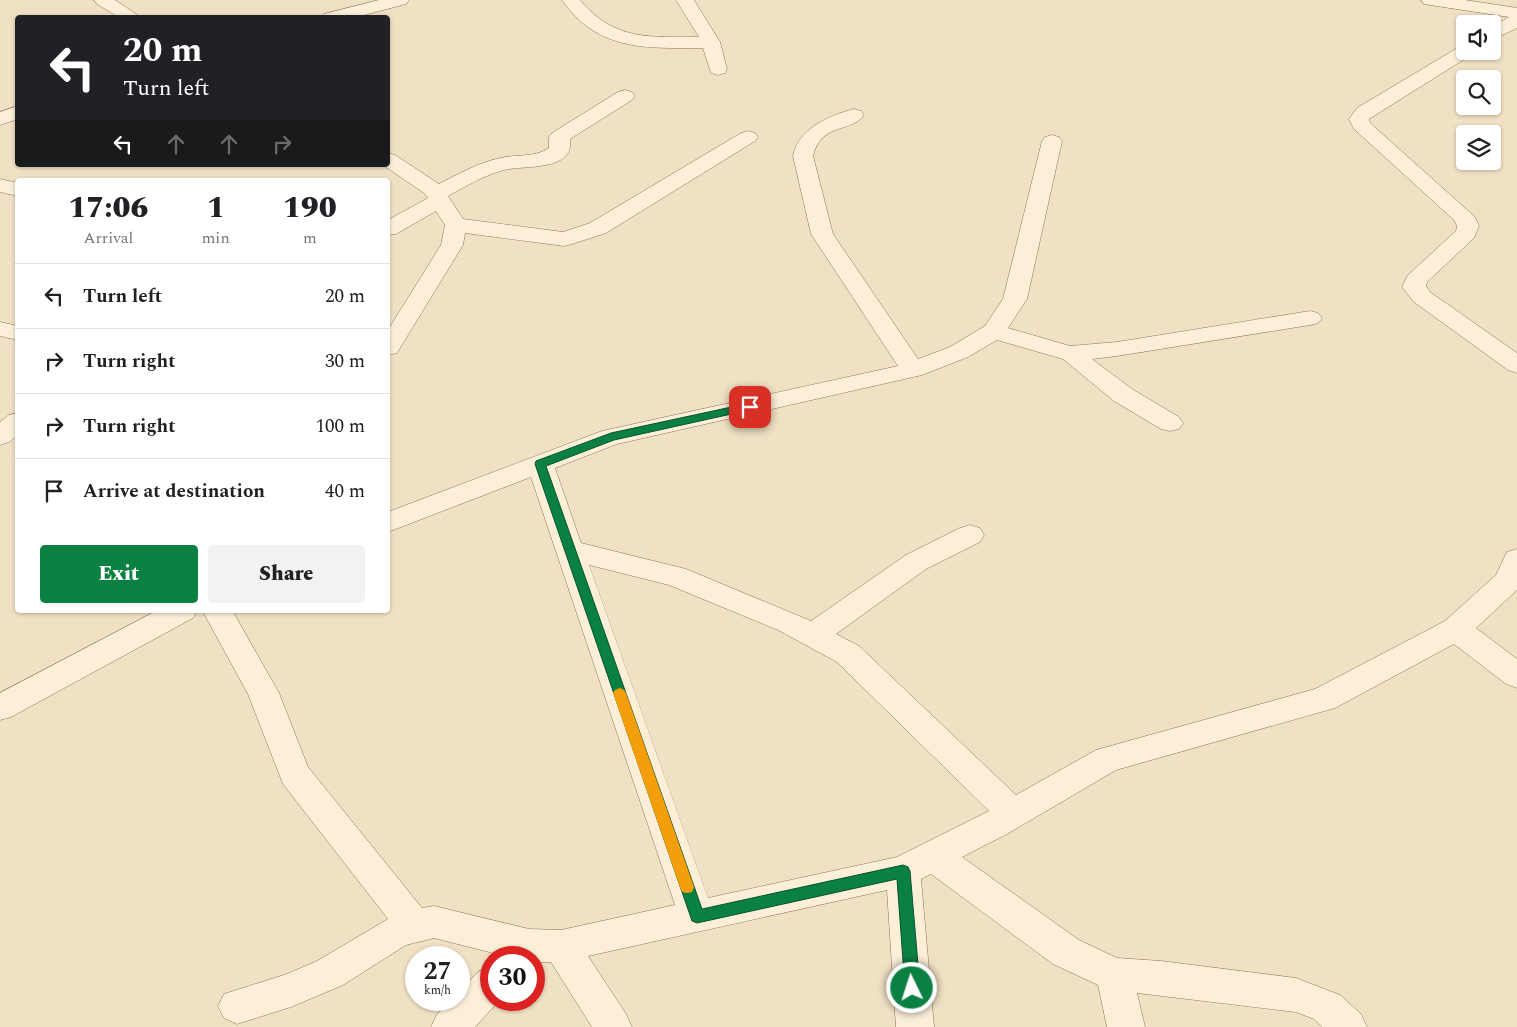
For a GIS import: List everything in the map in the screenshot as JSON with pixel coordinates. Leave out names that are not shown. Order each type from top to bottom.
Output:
[{"type":"street","points":[[103,0],[128,15]]},
{"type":"street","points":[[348,15],[400,0]]},
{"type":"street","points":[[572,0],[591,23],[625,39],[645,42],[712,42]]},
{"type":"street","points":[[685,0],[712,42],[718,69]]},
{"type":"street","points":[[1430,0],[1517,13]]},
{"type":"street","points":[[1501,30],[1517,20]]},
{"type":"street","points":[[1456,56],[1364,112],[1359,119],[1361,125],[1464,218],[1468,226],[1466,232],[1416,280],[1414,288],[1422,296],[1517,365]]},
{"type":"street","points":[[390,228],[477,172],[506,163],[536,161],[557,153],[560,146],[559,137],[625,96]]},
{"type":"street","points":[[0,119],[15,113]]},
{"type":"street","points":[[854,115],[819,130],[804,147],[803,156],[822,234],[914,370]]},
{"type":"street","points":[[456,225],[547,238],[564,239],[577,236],[598,228],[748,137]]},
{"type":"street","points":[[390,521],[611,437],[914,370],[959,352],[994,331],[1015,299],[1052,141]]},
{"type":"street","points":[[390,160],[432,189],[456,225],[452,246],[390,345]]},
{"type":"street","points":[[0,185],[15,189]]},
{"type":"street","points":[[994,331],[1070,353],[1117,349],[1310,318]]},
{"type":"street","points":[[0,328],[15,332]]},
{"type":"street","points":[[1070,353],[1123,395],[1170,423]]},
{"type":"street","points":[[0,436],[15,424]]},
{"type":"street","points":[[540,464],[697,917]]},
{"type":"street","points":[[812,635],[916,562],[970,535]]},
{"type":"street","points":[[570,550],[676,576],[788,622],[848,654],[1013,813]]},
{"type":"street","points":[[545,948],[697,917],[918,864],[1013,813],[1107,759],[1324,699],[1456,629],[1508,581],[1517,559]]},
{"type":"street","points":[[0,708],[177,613]]},
{"type":"street","points":[[219,613],[264,692],[295,774],[414,926]]},
{"type":"street","points":[[1456,629],[1517,676]]},
{"type":"street","points":[[918,864],[1066,952],[1114,975],[1161,978],[1296,995],[1327,1007],[1348,1027]]},
{"type":"street","points":[[915,1027],[918,864]]},
{"type":"street","points":[[237,1006],[291,990],[330,973],[394,933],[414,926],[434,922],[521,946]]},
{"type":"street","points":[[545,959],[613,1027]]},
{"type":"street","points":[[1114,975],[1126,1027]]},
{"type":"street","points":[[450,1027],[480,996]]},
{"type":"slow traffic","points":[[620,693],[687,887]]},
{"type":"route","points":[[750,407],[611,437],[540,464],[697,917],[903,871],[912,988]]}]
